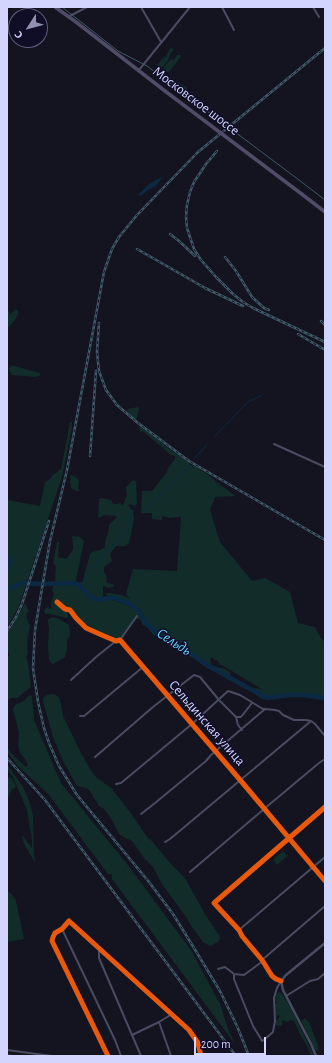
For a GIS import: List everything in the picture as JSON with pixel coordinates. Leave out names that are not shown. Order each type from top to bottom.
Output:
[{"type":"main road","name":"Московское шоссе","points":[[55,7],[325,212]]},
{"type":"street","points":[[68,17],[87,7]]},
{"type":"street","points":[[141,7],[161,42]]},
{"type":"street","points":[[138,70],[190,7]]},
{"type":"street","points":[[222,7],[234,30]]},
{"type":"street","points":[[313,7],[319,17]]},
{"type":"street","points":[[274,444],[325,467]]},
{"type":"street","points":[[57,602],[70,610],[86,628],[116,641]]},
{"type":"street","points":[[71,680],[96,657],[116,641],[120,640],[136,616]]},
{"type":"street","name":"Сельдинская улица","points":[[120,640],[216,751],[325,881]]},
{"type":"street","points":[[80,716],[84,716],[144,667]]},
{"type":"street","points":[[95,757],[193,675],[200,677],[236,718],[238,725],[242,730]]},
{"type":"street","points":[[116,784],[121,783],[228,692],[240,694],[265,710],[275,710],[294,720],[306,720],[311,722],[315,724],[325,736]]},
{"type":"street","points":[[236,718],[241,718],[252,702]]},
{"type":"street","points":[[141,814],[265,710]]},
{"type":"street","points":[[164,842],[170,839],[311,722]]},
{"type":"street","points":[[190,872],[264,809],[325,760]]},
{"type":"street","points":[[281,981],[272,976],[239,930],[214,903],[325,807]]},
{"type":"street","points":[[239,930],[325,857]]},
{"type":"street","points":[[218,969],[225,966],[234,974],[244,975],[325,906]]},
{"type":"street","points":[[108,1056],[52,941],[55,933],[62,929],[69,921],[172,1014],[194,1036],[198,1043],[201,1056]]},
{"type":"street","points":[[62,929],[115,1040],[121,1056]]},
{"type":"street","points":[[234,974],[234,979],[253,1026],[262,1041],[274,1032],[274,998],[281,981],[286,975],[325,943]]},
{"type":"street","points":[[99,947],[99,958],[141,1056]]},
{"type":"street","points":[[286,996],[310,980],[318,979],[325,973]]},
{"type":"street","points":[[281,981],[281,986],[316,1056]]},
{"type":"street","points":[[132,1035],[172,1014]]},
{"type":"street","points":[[159,1022],[171,1056]]},
{"type":"street","points":[[7,1050],[52,1056]]},
{"type":"green space","points":[[171,48],[173,50],[161,69],[156,64],[166,57]]},
{"type":"green space","points":[[177,55],[181,56],[169,72],[163,70],[171,59],[174,60]]},
{"type":"green space","points":[[156,67],[186,87],[187,92],[176,86],[155,70]]},
{"type":"green space","points":[[7,308],[10,314],[9,316],[16,309],[18,314],[7,329]]},
{"type":"green space","points":[[11,365],[40,373],[40,375],[35,377],[12,375],[9,369]]},
{"type":"green space","points":[[138,407],[137,418],[135,420],[129,415],[127,410]]},
{"type":"green space","points":[[70,422],[72,422],[72,428],[62,477],[19,606],[7,625],[7,500],[40,506],[45,482],[61,469]]},
{"type":"green space","points":[[140,425],[168,448],[189,462],[189,464],[194,465],[235,496],[215,497],[210,510],[220,542],[252,581],[265,578],[290,592],[298,623],[315,627],[325,642],[325,700],[310,697],[276,695],[262,699],[252,692],[256,688],[263,690],[220,665],[219,662],[211,657],[210,661],[212,665],[223,668],[230,672],[230,675],[227,676],[208,666],[181,647],[159,635],[157,634],[154,636],[147,627],[143,625],[140,619],[136,619],[136,616],[117,640],[87,627],[77,618],[74,612],[67,608],[67,618],[46,614],[44,612],[48,607],[50,609],[51,608],[54,594],[52,590],[55,581],[56,566],[53,563],[57,542],[59,542],[58,557],[66,559],[73,550],[72,537],[79,537],[83,540],[84,542],[76,580],[76,582],[82,583],[90,554],[105,547],[109,525],[117,517],[105,515],[98,518],[99,499],[102,498],[111,500],[113,504],[120,503],[123,505],[127,495],[126,487],[133,480],[136,481],[137,504],[135,506],[131,504],[128,505],[133,510],[134,519],[129,543],[125,546],[116,546],[110,554],[112,561],[104,567],[104,572],[107,576],[106,582],[114,586],[109,588],[103,586],[103,597],[105,600],[109,599],[128,605],[132,608],[129,603],[114,598],[109,598],[106,594],[122,595],[130,599],[126,594],[133,569],[177,571],[181,517],[169,518],[163,516],[162,520],[152,519],[152,513],[141,513],[142,491],[152,491],[167,472],[168,468],[175,459],[175,456],[171,455],[144,432],[140,431]]},
{"type":"green space","points":[[71,475],[79,481],[79,491],[71,488],[71,484],[69,482],[71,480]]},
{"type":"green space","points":[[25,603],[29,611],[26,615],[30,626],[27,642],[28,654],[26,657],[31,687],[17,698],[11,698],[7,701],[7,657],[9,656],[9,653],[7,652],[7,634]]},
{"type":"green space","points":[[53,617],[69,625],[70,636],[67,639],[67,650],[65,657],[53,664],[49,659],[48,620]]},
{"type":"green space","points":[[53,694],[59,697],[63,716],[90,769],[96,777],[111,788],[147,837],[185,878],[206,916],[219,935],[219,941],[211,946],[203,942],[162,884],[153,867],[144,858],[132,841],[120,835],[110,817],[104,809],[99,806],[89,790],[77,786],[63,761],[53,737],[44,705],[44,697]]},
{"type":"green space","points":[[30,695],[32,696],[34,720],[61,783],[127,864],[191,950],[220,1004],[228,1029],[235,1044],[112,879],[112,874],[108,874],[49,795],[18,766],[7,752],[7,747],[26,767],[28,765],[20,753],[18,746],[19,733],[13,709],[15,705],[22,702]]},
{"type":"green space","points":[[7,764],[23,787],[31,807],[33,816],[34,856],[36,864],[24,844],[22,836],[32,848],[27,810],[13,777],[7,769]]},
{"type":"green space","points":[[11,777],[16,787],[11,790],[7,799],[7,778]]},
{"type":"green space","points":[[283,851],[287,856],[277,865],[274,859]]},
{"type":"green space","points":[[7,891],[12,894],[16,901],[24,939],[7,942]]},
{"type":"green space","points":[[279,992],[291,1008],[314,1056],[311,1056],[294,1021],[292,1020],[287,1022],[282,1020],[282,1026],[276,1025],[276,1021],[280,1016],[278,1015],[276,1018],[275,1005],[277,1002],[275,1000],[275,996]]},
{"type":"green space","points":[[305,1018],[309,1022],[317,1043],[319,1050],[317,1051],[315,1050],[302,1022]]},
{"type":"water","points":[[161,177],[156,186],[142,195],[137,196],[148,185]]},
{"type":"waterway","points":[[215,436],[248,402],[262,395]]},
{"type":"waterway","points":[[194,459],[207,445]]},
{"type":"waterway","points":[[156,500],[189,465]]},
{"type":"waterway","points":[[143,510],[154,502]]},
{"type":"waterway","points":[[79,585],[85,579],[90,570],[130,528],[131,514],[134,511]]},
{"type":"waterway","name":"Сельдь","points":[[7,557],[9,560],[7,569]]},
{"type":"waterway","name":"Сельдь","points":[[7,589],[22,583],[73,583],[79,585],[95,599],[100,600],[114,598],[129,603],[138,610],[147,624],[159,635],[181,647],[208,666],[267,698],[289,695],[304,695],[325,698]]},
{"type":"tram line","points":[[62,7],[118,51],[147,66],[325,200]]},
{"type":"railway","points":[[249,1056],[237,1026],[220,991],[173,914],[149,882],[77,795],[59,766],[44,728],[38,702],[33,668],[35,630],[50,541],[67,470],[104,272],[112,249],[119,237],[137,215],[198,152],[325,48]]},
{"type":"railway","points":[[217,151],[194,182],[190,192],[186,217],[187,228],[194,249],[201,260],[216,277],[243,302],[325,342]]},
{"type":"railway","points":[[170,234],[195,256]]},
{"type":"railway","points":[[137,249],[205,288],[243,306]]},
{"type":"railway","points":[[225,257],[236,271],[252,297],[264,308],[269,310]]},
{"type":"railway","points":[[321,321],[325,325]]},
{"type":"railway","points":[[99,323],[97,352],[99,371],[106,390],[117,405],[138,423],[189,461],[325,540]]},
{"type":"railway","points":[[298,334],[325,350]]},
{"type":"railway","points":[[90,456],[96,371]]},
{"type":"railway","points":[[7,631],[22,604],[49,521]]},
{"type":"railway","points":[[7,758],[45,800],[236,1056]]},
{"type":"cycle path","points":[[57,602],[65,609],[70,610],[86,628],[116,641],[120,640],[325,881]]},
{"type":"cycle path","points":[[281,981],[272,976],[262,960],[242,936],[239,930],[214,903],[325,807]]},
{"type":"cycle path","points":[[108,1056],[52,941],[55,933],[62,929],[69,921],[189,1030],[198,1043],[201,1056]]}]
